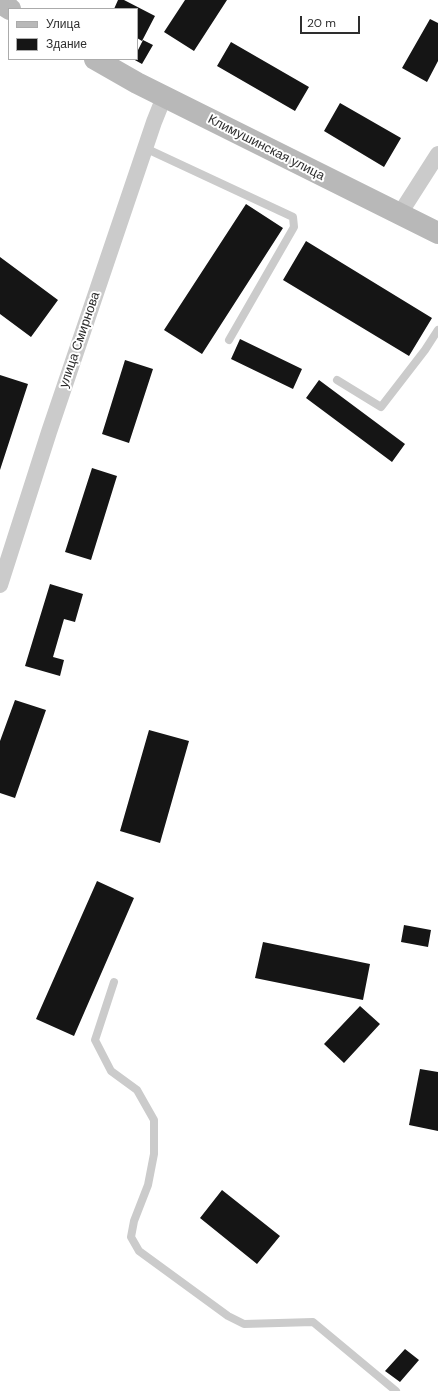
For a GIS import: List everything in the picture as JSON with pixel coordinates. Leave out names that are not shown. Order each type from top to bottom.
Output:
[{"type":"street","name":"Климушинская улица","points":[[98,60],[164,97],[399,215],[438,233]]},
{"type":"street","name":"улица Смирнова","points":[[0,585],[49,432],[145,148],[164,97]]},
{"type":"street","points":[[399,215],[438,154]]},
{"type":"lane","points":[[145,148],[293,217],[294,228],[228,340]]},
{"type":"lane","points":[[337,380],[380,407],[425,350],[438,330]]},
{"type":"lane","points":[[114,982],[95,1040],[111,1071],[137,1090],[154,1120],[154,1154],[148,1184],[134,1221],[131,1238],[139,1251],[228,1316],[244,1324],[313,1322],[396,1391]]},
{"type":"building","points":[[118,0],[124,0],[155,16],[142,41],[138,39],[138,8],[114,8]]},
{"type":"building","points":[[185,0],[227,0],[194,51],[164,32]]},
{"type":"building","points":[[430,19],[438,23],[438,61],[427,82],[402,68]]},
{"type":"building","points":[[143,40],[153,45],[142,64],[135,60],[138,60],[138,50]]},
{"type":"building","points":[[231,42],[309,87],[295,111],[217,66]]},
{"type":"building","points":[[340,103],[401,138],[384,167],[324,131]]},
{"type":"building","points":[[246,204],[283,228],[202,354],[164,330]]},
{"type":"building","points":[[306,241],[432,318],[409,356],[283,280]]},
{"type":"building","points":[[0,257],[58,300],[31,337],[0,314]]},
{"type":"building","points":[[240,339],[302,369],[293,389],[231,359]]},
{"type":"building","points":[[125,360],[153,369],[129,443],[102,434]]},
{"type":"building","points":[[0,375],[28,384],[0,470]]},
{"type":"building","points":[[319,380],[405,444],[392,462],[306,398]]},
{"type":"building","points":[[92,468],[117,476],[91,560],[65,552]]},
{"type":"building","points":[[50,584],[83,594],[75,622],[64,619],[53,657],[64,660],[60,676],[25,666]]},
{"type":"building","points":[[15,700],[46,710],[15,798],[0,793],[0,741]]},
{"type":"building","points":[[149,730],[189,741],[160,843],[120,831]]},
{"type":"building","points":[[97,881],[134,898],[74,1036],[36,1019]]},
{"type":"building","points":[[404,925],[431,930],[428,947],[401,942]]},
{"type":"building","points":[[263,942],[370,964],[363,1000],[255,978]]},
{"type":"building","points":[[360,1006],[380,1024],[344,1063],[324,1044]]},
{"type":"building","points":[[420,1069],[438,1072],[438,1131],[409,1125]]},
{"type":"building","points":[[222,1190],[280,1236],[257,1264],[200,1218]]},
{"type":"building","points":[[405,1349],[419,1360],[400,1382],[385,1371]]}]
